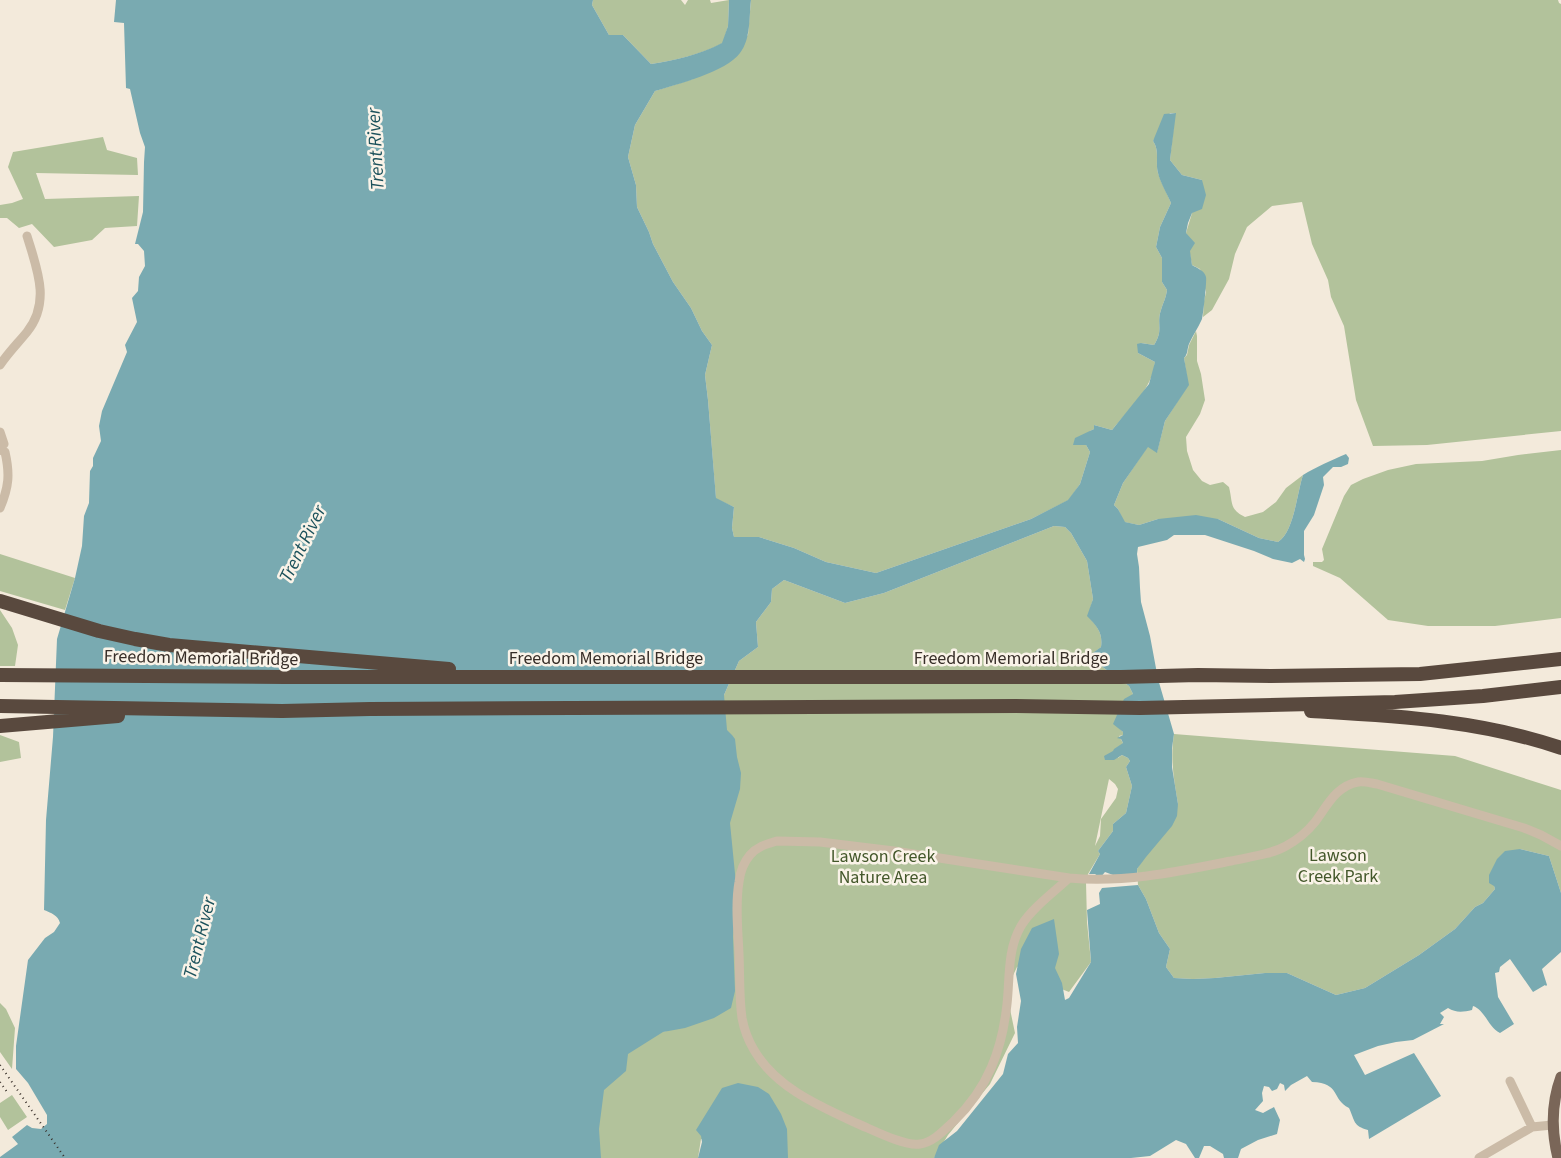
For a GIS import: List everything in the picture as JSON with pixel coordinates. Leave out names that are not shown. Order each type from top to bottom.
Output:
[{"type":"highway","points":[[0,601],[99,631],[169,645],[544,677]]},
{"type":"highway","name":"Freedom Memorial Bridge","points":[[7,675],[286,677],[1271,676],[1420,674],[1561,660]]},
{"type":"highway","points":[[0,726],[108,716],[370,709],[1006,706],[1140,708],[1395,702],[1454,699],[1561,687]]},
{"type":"highway","points":[[7,706],[268,711]]},
{"type":"highway","points":[[1218,706],[1427,719],[1502,731],[1561,748]]},
{"type":"main road","points":[[1558,1158],[1552,1125],[1553,1105],[1561,1077]]},
{"type":"street","points":[[0,365],[28,331],[39,308],[40,280],[27,236]]},
{"type":"street","points":[[0,432],[4,444],[0,449],[5,452],[9,470],[6,495],[0,508]]},
{"type":"street","points":[[1069,878],[1036,908],[1021,926],[1012,950],[1003,1030],[987,1079],[970,1104],[933,1140],[919,1145],[905,1142],[808,1100],[777,1078],[754,1050],[746,1034],[742,1017],[738,888],[743,867],[750,855],[761,846],[777,841],[820,842],[886,850],[1096,881],[1143,877],[1216,864],[1284,847],[1301,836],[1314,823],[1334,796],[1345,786],[1360,782],[1377,784],[1506,822],[1541,835],[1561,846]]},
{"type":"street","points":[[1510,1081],[1532,1127]]},
{"type":"street","points":[[1479,1158],[1532,1127],[1552,1125]]},
{"type":"green space","points":[[593,0],[681,0],[685,5],[688,0],[710,0],[711,3],[729,0],[728,26],[723,43],[706,51],[651,64],[623,35],[609,35],[592,5]]},
{"type":"green space","points":[[751,0],[1558,0],[1561,4],[1561,431],[1427,445],[1373,446],[1356,400],[1344,326],[1331,297],[1328,280],[1312,244],[1302,202],[1272,206],[1247,227],[1235,254],[1229,279],[1212,310],[1203,317],[1206,292],[1200,269],[1192,265],[1186,233],[1202,180],[1182,175],[1170,160],[1175,113],[1170,113],[1153,141],[1157,153],[1158,173],[1171,203],[1160,227],[1156,247],[1162,258],[1162,282],[1167,290],[1160,315],[1157,340],[1154,345],[1141,343],[1138,353],[1155,362],[1153,372],[1145,390],[1112,430],[1094,425],[1094,429],[1090,431],[1086,445],[1090,452],[1080,484],[1069,500],[1031,519],[876,573],[826,562],[794,548],[759,537],[734,537],[732,528],[734,507],[716,499],[705,375],[712,345],[702,331],[691,308],[673,282],[653,244],[637,207],[636,185],[628,157],[635,125],[655,91],[693,79],[748,35]]},
{"type":"green space","points":[[103,137],[107,150],[137,158],[138,175],[36,173],[45,199],[139,196],[137,226],[105,228],[92,240],[54,247],[32,224],[19,228],[7,218],[0,218],[0,205],[23,199],[8,167],[13,152]]},
{"type":"green space","points":[[1196,331],[1197,361],[1205,400],[1200,414],[1186,437],[1187,451],[1193,470],[1202,481],[1210,485],[1223,482],[1229,487],[1234,508],[1245,517],[1263,512],[1276,502],[1286,488],[1303,475],[1288,530],[1278,542],[1259,538],[1218,519],[1158,519],[1139,525],[1124,522],[1114,505],[1123,483],[1148,446],[1157,452],[1165,421],[1188,385],[1184,358],[1187,355],[1189,345]]},
{"type":"green space","points":[[1561,450],[1561,618],[1495,626],[1428,626],[1388,620],[1340,578],[1313,566],[1313,562],[1322,562],[1324,560],[1322,549],[1344,496],[1351,485],[1363,479],[1388,470],[1416,464],[1482,461]]},
{"type":"green space","name":"Lawson Creek Nature Area","points":[[1054,526],[1065,527],[1071,533],[1087,561],[1093,599],[1088,616],[1099,630],[1101,638],[1101,647],[1090,658],[1129,686],[1133,694],[1118,727],[1123,732],[1123,735],[1119,736],[1123,743],[1118,758],[1122,755],[1130,761],[1126,767],[1132,786],[1126,813],[1113,824],[1113,831],[1098,851],[1100,854],[1088,874],[1086,882],[1091,962],[1069,992],[1054,986],[1033,961],[1017,967],[1006,990],[1015,1033],[990,1084],[948,1135],[934,1158],[780,1158],[701,1139],[698,1158],[587,1158],[583,1123],[629,1036],[667,1031],[693,1016],[724,695],[739,661],[758,647],[756,622],[771,602],[772,589],[784,580],[845,603],[884,593]],"holes":[[[1109,779],[1118,789],[1116,798],[1101,819],[1100,836],[1095,846]]]},
{"type":"green space","points":[[0,554],[75,578],[65,610],[0,591]]},
{"type":"green space","points":[[0,610],[12,628],[18,645],[15,666],[0,666]]},
{"type":"green space","name":"Lawson Creek Park","points":[[1174,734],[1455,756],[1561,790],[1561,893],[1549,856],[1520,849],[1494,886],[1495,889],[1455,929],[1419,955],[1365,988],[1336,995],[1287,973],[1193,979],[1174,978],[1166,967],[1170,949],[1159,933],[1146,899],[1138,885],[1137,869],[1178,804],[1172,761]]},
{"type":"green space","points":[[0,735],[19,742],[21,758],[0,762]]},
{"type":"green space","points":[[0,1003],[6,1009],[15,1028],[12,1069],[0,1052]]},
{"type":"green space","points":[[12,1095],[27,1117],[8,1130],[0,1117],[0,1103]]},
{"type":"water","name":"Trent River","points":[[116,0],[593,0],[592,5],[609,35],[623,35],[651,64],[705,51],[722,43],[728,26],[729,0],[751,0],[748,35],[740,53],[733,60],[713,72],[655,91],[635,125],[628,157],[636,185],[637,207],[653,244],[673,282],[691,308],[702,331],[712,345],[705,375],[716,498],[734,507],[732,528],[734,537],[759,537],[794,548],[826,562],[876,573],[1031,519],[1068,500],[1080,484],[1090,452],[1086,445],[1073,445],[1075,438],[1094,429],[1094,425],[1112,430],[1149,384],[1155,362],[1138,353],[1137,344],[1154,345],[1159,335],[1160,315],[1167,290],[1162,282],[1162,258],[1156,247],[1160,227],[1171,203],[1159,177],[1157,153],[1153,141],[1164,114],[1176,113],[1170,160],[1182,175],[1202,180],[1206,195],[1202,209],[1192,213],[1186,233],[1195,243],[1190,251],[1192,265],[1202,271],[1206,277],[1202,316],[1184,358],[1189,385],[1165,421],[1157,453],[1148,447],[1123,483],[1114,505],[1125,522],[1139,525],[1158,519],[1196,515],[1218,519],[1259,538],[1278,542],[1288,530],[1303,475],[1346,454],[1349,458],[1348,464],[1341,467],[1333,467],[1323,477],[1324,485],[1314,515],[1304,531],[1304,562],[1300,559],[1292,563],[1273,559],[1205,535],[1174,535],[1167,540],[1138,547],[1141,602],[1158,679],[1174,734],[1172,767],[1178,804],[1177,816],[1172,826],[1137,869],[1137,875],[1113,875],[1105,872],[1100,878],[1095,874],[1089,874],[1100,854],[1098,851],[1113,831],[1113,824],[1126,813],[1132,786],[1126,767],[1130,761],[1122,755],[1114,760],[1105,760],[1104,756],[1123,743],[1121,739],[1117,738],[1123,735],[1123,732],[1113,724],[1124,699],[1133,694],[1129,686],[1090,658],[1090,655],[1101,647],[1101,638],[1094,623],[1087,616],[1093,599],[1087,561],[1071,533],[1065,527],[1054,526],[884,593],[845,603],[784,580],[772,589],[771,602],[756,622],[758,647],[739,661],[724,695],[727,730],[735,739],[741,773],[740,789],[730,823],[737,894],[733,936],[735,991],[731,1008],[714,1018],[685,1028],[663,1032],[628,1054],[626,1071],[604,1090],[599,1129],[601,1158],[0,1158],[18,1144],[12,1137],[27,1125],[32,1128],[41,1129],[47,1124],[47,1115],[28,1083],[16,1069],[16,1046],[28,960],[45,938],[54,932],[60,923],[56,916],[44,910],[46,820],[53,737],[57,639],[75,578],[82,546],[84,516],[89,503],[90,471],[93,466],[93,458],[101,441],[99,426],[102,411],[127,352],[125,345],[137,322],[132,298],[138,291],[139,277],[145,266],[144,251],[138,244],[135,244],[143,212],[145,147],[130,89],[126,88],[124,23],[114,22]]},
{"type":"water","points":[[1520,849],[1549,856],[1561,893],[1561,952],[1542,969],[1547,985],[1533,992],[1510,959],[1500,967],[1499,972],[1495,973],[1498,997],[1514,1024],[1500,1033],[1492,1027],[1481,1011],[1473,1006],[1472,1010],[1463,1012],[1448,1008],[1440,1013],[1444,1017],[1440,1024],[1444,1024],[1413,1040],[1378,1046],[1354,1055],[1365,1075],[1414,1053],[1441,1096],[1369,1139],[1368,1130],[1357,1125],[1349,1108],[1343,1104],[1332,1088],[1321,1083],[1312,1082],[1307,1076],[1291,1085],[1285,1091],[1284,1085],[1280,1083],[1277,1089],[1272,1091],[1269,1087],[1264,1086],[1262,1093],[1263,1101],[1255,1110],[1263,1113],[1274,1107],[1280,1120],[1277,1134],[1258,1140],[1241,1149],[1238,1158],[1224,1158],[1223,1154],[1210,1146],[1204,1146],[1199,1158],[1195,1158],[1186,1144],[1176,1140],[1150,1156],[1131,1158],[934,1158],[939,1145],[957,1131],[1003,1074],[1008,1054],[1018,1043],[1017,1027],[1021,1001],[1016,974],[1021,949],[1032,928],[1054,919],[1059,954],[1055,968],[1062,983],[1065,1000],[1069,998],[1091,962],[1087,910],[1100,904],[1099,893],[1102,888],[1138,885],[1146,899],[1159,933],[1170,949],[1166,967],[1174,978],[1193,979],[1287,973],[1336,995],[1365,988],[1419,955],[1455,929],[1495,889],[1489,883],[1489,875],[1497,859],[1505,851]]},
{"type":"water","points":[[738,1083],[758,1087],[769,1094],[781,1114],[787,1129],[788,1158],[698,1158],[702,1142],[701,1136],[696,1130],[722,1088]]},
{"type":"railway","points":[[0,1065],[65,1158]]},
{"type":"railway","points":[[0,1082],[7,1092]]}]
